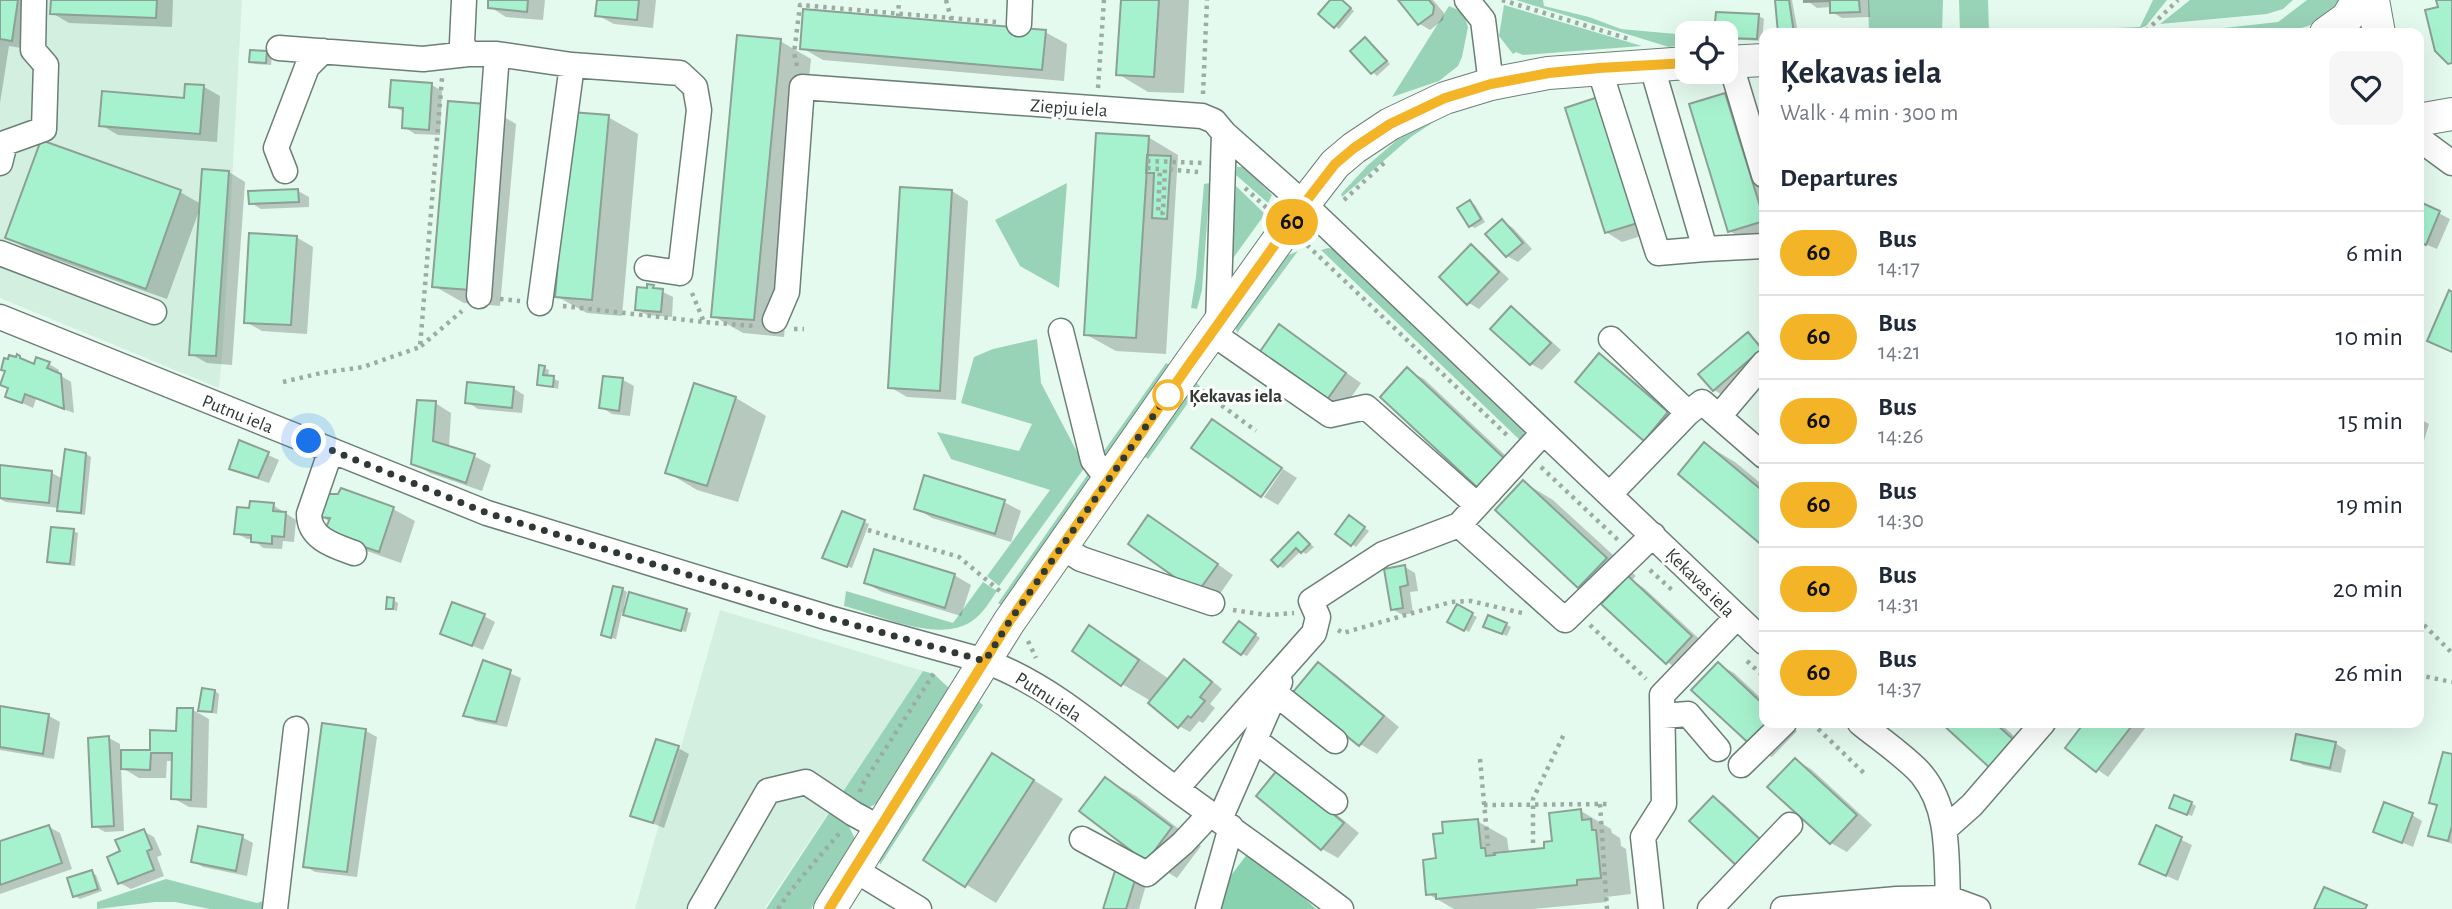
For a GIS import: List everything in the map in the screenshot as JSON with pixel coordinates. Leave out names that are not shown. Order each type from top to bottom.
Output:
[{"type":"main road","points":[[2333,28],[2347,18],[2358,0]]},
{"type":"main road","points":[[2372,0],[2378,28]]},
{"type":"main road","points":[[830,909],[880,828],[997,665],[1062,547],[1215,329],[1305,218],[1335,164],[1390,124],[1445,98],[1491,84],[1549,73],[1599,68],[1644,53],[1675,60]]},
{"type":"main road","points":[[1738,61],[1759,60]]},
{"type":"main road","points":[[2424,119],[2452,114]]},
{"type":"street","points":[[0,163],[5,143],[44,129],[46,65],[33,50],[34,0]]},
{"type":"street","points":[[464,0],[462,43],[468,54]]},
{"type":"street","points":[[1467,0],[1488,10],[1491,84]]},
{"type":"street","points":[[279,48],[424,59],[497,54],[572,65],[680,73],[695,87],[699,110],[680,273],[647,268]]},
{"type":"street","points":[[285,171],[276,148],[307,67],[323,51]]},
{"type":"street","points":[[1644,53],[1655,77],[1705,249]]},
{"type":"street","points":[[479,296],[497,54]]},
{"type":"street","points":[[540,303],[572,65]]},
{"type":"street","points":[[1599,68],[1658,253],[1759,246]]},
{"type":"street","points":[[774,325],[788,292],[800,78]]},
{"type":"street","name":"Ziepju iela","points":[[800,78],[1098,110],[1202,116]]},
{"type":"street","points":[[1735,84],[1759,159]]},
{"type":"street","points":[[1202,116],[1214,121],[1305,218]]},
{"type":"street","points":[[1224,133],[1210,169],[1215,329],[1330,415],[1366,407],[1477,505]]},
{"type":"street","points":[[2424,142],[2452,163]]},
{"type":"street","name":"Ķekavas iela","points":[[1305,218],[1544,433],[1759,637]]},
{"type":"street","points":[[0,253],[154,312]]},
{"type":"street","name":"Putnu iela","points":[[0,317],[487,513],[829,618],[997,665],[1051,693],[1176,789],[1341,909]]},
{"type":"street","points":[[1060,331],[1093,460],[1109,481]]},
{"type":"street","points":[[1611,339],[1688,413]]},
{"type":"street","points":[[1720,415],[1759,369]]},
{"type":"street","points":[[1610,494],[1688,413],[1702,402],[1759,451]]},
{"type":"street","points":[[1176,789],[1314,633],[1314,609],[1383,554],[1459,525],[1544,433]]},
{"type":"street","points":[[331,450],[309,521],[320,538],[354,553]]},
{"type":"street","points":[[1459,525],[1569,615],[1653,535]]},
{"type":"street","points":[[1062,547],[1081,559],[1212,603]]},
{"type":"street","points":[[1651,909],[1643,837],[1664,804],[1662,706],[1737,617]]},
{"type":"street","points":[[1208,909],[1221,820],[1280,682],[1307,653]]},
{"type":"street","points":[[1275,692],[1335,741]]},
{"type":"street","points":[[1662,706],[1688,714],[1717,749]]},
{"type":"street","points":[[1741,765],[1779,728]]},
{"type":"street","points":[[1872,728],[1922,774],[1938,801],[1945,829],[1948,898]]},
{"type":"street","points":[[1945,829],[1972,805],[2039,728]]},
{"type":"street","points":[[275,909],[296,729]]},
{"type":"street","points":[[1255,740],[1335,802]]},
{"type":"street","points":[[700,909],[768,791],[806,782],[880,828]]},
{"type":"street","points":[[1082,839],[1147,874],[1182,843],[1221,820]]},
{"type":"street","points":[[1710,909],[1790,825]]},
{"type":"street","points":[[855,870],[919,909]]},
{"type":"street","points":[[1783,909],[1897,899],[1948,898],[1978,909]]},
{"type":"path","points":[[898,15],[899,0]]},
{"type":"path","points":[[946,0],[951,20]]},
{"type":"path","points":[[1098,110],[1104,0]]},
{"type":"path","points":[[1202,116],[1207,0]]},
{"type":"path","points":[[1502,0],[1644,53]]},
{"type":"path","points":[[2149,28],[2178,0]]},
{"type":"path","points":[[800,78],[794,53],[800,5],[951,20],[1019,12]]},
{"type":"path","points":[[283,382],[321,373],[363,368],[420,347],[438,140],[438,102]]},
{"type":"path","points":[[1147,161],[1198,162],[1305,218],[1356,187],[1390,159]]},
{"type":"path","points":[[1177,170],[1178,162]]},
{"type":"path","points":[[1147,168],[1160,169],[1158,213],[1163,213],[1165,170],[1210,169]]},
{"type":"path","points":[[692,284],[692,293],[704,323],[774,325],[804,329]]},
{"type":"path","points":[[1206,381],[1200,390],[1256,431]]},
{"type":"path","points":[[868,530],[959,557],[1002,592]]},
{"type":"path","points":[[1212,603],[1242,613],[1267,615],[1314,609],[1343,633],[1451,602],[1471,601],[1517,612],[1569,615],[1662,706]]},
{"type":"path","points":[[2424,625],[2452,653]]},
{"type":"path","points":[[997,665],[1032,634]]},
{"type":"path","points":[[2424,676],[2452,682]]},
{"type":"path","points":[[1817,728],[1866,775]]},
{"type":"path","points":[[1534,843],[1533,799],[1565,732]]},
{"type":"path","points":[[1480,760],[1488,846]]},
{"type":"path","points":[[1600,804],[1607,909]]},
{"type":"path","points":[[1484,805],[1610,804]]},
{"type":"shaded area","points":[[0,0],[242,0],[219,388],[0,298]]},
{"type":"shaded area","points":[[720,610],[923,671],[764,909],[635,909]]},
{"type":"green space","points":[[1516,0],[1543,0],[1544,6],[1589,17],[1621,29],[1675,34],[1675,46],[1669,47]]},
{"type":"green space","points":[[1868,0],[1943,0],[1942,28],[1869,28]]},
{"type":"green space","points":[[1959,0],[1988,0],[1989,28],[1960,28]]},
{"type":"green space","points":[[2153,0],[2167,0],[2146,26],[2141,28],[2117,28],[2140,27]]},
{"type":"green space","points":[[2190,0],[2293,0],[2283,9],[2267,14],[2160,24]]},
{"type":"green space","points":[[2307,0],[2340,0],[2320,20],[2301,28],[2224,28],[2278,22]]},
{"type":"green space","points":[[1504,5],[1642,46],[1513,54],[1499,36]]},
{"type":"green space","points":[[1449,6],[1463,12],[1468,27],[1458,66],[1439,81],[1392,97]]},
{"type":"green space","points":[[1441,117],[1411,137],[1342,197],[1341,194],[1368,165],[1404,134]]},
{"type":"green space","points":[[1237,167],[1244,167],[1272,195],[1268,203],[1236,175]]},
{"type":"green space","points":[[1067,183],[1059,288],[1020,266],[995,220]]},
{"type":"green space","points":[[1210,183],[1202,290],[1197,309],[1191,308],[1204,184]]},
{"type":"green space","points":[[1236,186],[1265,214],[1231,261]]},
{"type":"green space","points":[[1334,249],[1524,431],[1523,443],[1321,250]]},
{"type":"green space","points":[[1298,251],[1237,333],[1235,326],[1286,256]]},
{"type":"green space","points":[[1037,339],[1041,383],[1085,467],[999,586],[987,576],[1050,490],[951,459],[937,432],[1019,451],[1032,424],[961,403],[974,357],[993,349]]},
{"type":"green space","points":[[1166,363],[1173,366],[1105,461],[1099,458]]},
{"type":"green space","points":[[1195,382],[1200,386],[1148,459],[1144,456]]},
{"type":"green space","points":[[1088,474],[1090,484],[1004,607],[998,603]]},
{"type":"green space","points":[[983,582],[997,591],[980,615],[958,627],[943,630],[891,621],[844,606],[846,591],[953,623]]},
{"type":"green space","points":[[923,671],[934,674],[951,690],[879,802],[870,807],[855,803],[842,793]]},
{"type":"green space","points":[[978,701],[983,705],[880,865],[879,858]]},
{"type":"green space","points":[[833,807],[843,814],[855,839],[811,909],[766,909]]},
{"type":"green space","points":[[1251,849],[1316,909],[1218,909],[1223,886]]},
{"type":"green space","points":[[166,879],[257,903],[269,899],[262,909],[210,909],[175,902],[155,902],[97,909],[97,902]]},
{"type":"building","points":[[0,0],[18,0],[12,41],[0,39]]},
{"type":"building","points":[[51,0],[157,0],[156,18],[50,14]]},
{"type":"building","points":[[488,0],[528,0],[527,12],[488,8]]},
{"type":"building","points":[[597,0],[639,0],[637,20],[595,16]]},
{"type":"building","points":[[1121,0],[1159,0],[1154,77],[1116,75]]},
{"type":"building","points":[[1330,0],[1342,0],[1351,8],[1334,28],[1318,14]]},
{"type":"building","points":[[1398,0],[1429,0],[1434,6],[1433,14],[1418,25]]},
{"type":"building","points":[[1775,0],[1789,0],[1793,28],[1778,28]]},
{"type":"building","points":[[1804,0],[1859,0],[1860,12],[1830,13],[1830,1]]},
{"type":"building","points":[[2436,0],[2452,0],[2452,63],[2448,64],[2435,51],[2425,10],[2438,7]]},
{"type":"building","points":[[803,9],[1046,30],[1042,70],[800,49]]},
{"type":"building","points":[[1716,12],[1759,14],[1757,39],[1738,38],[1738,21],[1715,21]]},
{"type":"building","points":[[737,35],[781,39],[754,320],[711,317]]},
{"type":"building","points":[[1365,37],[1387,61],[1371,74],[1350,51]]},
{"type":"building","points":[[250,50],[267,51],[266,63],[249,62]]},
{"type":"building","points":[[391,80],[432,83],[429,130],[402,128],[403,108],[389,107]]},
{"type":"building","points":[[185,84],[204,85],[200,134],[99,126],[102,91],[184,98]]},
{"type":"building","points":[[1725,93],[1759,203],[1759,223],[1728,232],[1689,104]]},
{"type":"building","points":[[1601,96],[1641,222],[1605,233],[1565,108]]},
{"type":"building","points":[[448,101],[486,104],[470,290],[432,287]]},
{"type":"building","points":[[571,112],[609,115],[592,300],[555,297]]},
{"type":"building","points":[[1096,133],[1149,136],[1136,338],[1084,335]]},
{"type":"building","points":[[41,140],[181,190],[146,289],[5,238]]},
{"type":"building","points":[[1147,155],[1171,156],[1167,219],[1152,218],[1154,173],[1146,173]]},
{"type":"building","points":[[202,169],[229,171],[216,356],[189,355]]},
{"type":"building","points":[[900,187],[952,190],[940,391],[888,388]]},
{"type":"building","points":[[298,189],[299,202],[249,204],[248,191]]},
{"type":"building","points":[[1470,200],[1481,219],[1469,227],[1457,208]]},
{"type":"building","points":[[2424,204],[2440,211],[2426,245],[2424,244]]},
{"type":"building","points":[[1502,219],[1523,243],[1506,257],[1485,234]]},
{"type":"building","points":[[249,233],[297,236],[291,325],[244,323]]},
{"type":"building","points":[[1471,244],[1499,272],[1467,305],[1439,277]]},
{"type":"building","points":[[647,284],[663,289],[661,312],[635,310],[637,287],[647,288]]},
{"type":"building","points":[[2449,290],[2452,292],[2452,352],[2427,341]]},
{"type":"building","points":[[1511,306],[1551,343],[1530,365],[1490,329]]},
{"type":"building","points":[[1279,324],[1346,373],[1326,401],[1259,353]]},
{"type":"building","points":[[1748,332],[1759,345],[1759,352],[1713,391],[1698,374]]},
{"type":"building","points":[[1599,353],[1668,412],[1644,441],[1575,382]]},
{"type":"building","points":[[17,354],[34,364],[36,357],[50,362],[47,368],[61,374],[64,409],[25,394],[22,403],[5,397],[8,388],[0,385],[5,371],[1,370],[4,358],[8,359],[9,355],[16,357]]},
{"type":"building","points":[[539,365],[545,366],[543,375],[554,376],[553,387],[537,385]]},
{"type":"building","points":[[1407,367],[1506,460],[1479,489],[1380,397]]},
{"type":"building","points":[[603,376],[623,378],[619,411],[599,408]]},
{"type":"building","points":[[467,382],[514,387],[512,408],[465,403]]},
{"type":"building","points":[[694,383],[736,397],[707,486],[665,473]]},
{"type":"building","points":[[417,400],[436,401],[433,441],[475,454],[466,483],[411,464]]},
{"type":"building","points":[[1212,419],[1282,468],[1261,497],[1191,448]]},
{"type":"building","points":[[239,440],[269,452],[258,478],[229,469]]},
{"type":"building","points":[[1704,442],[1759,488],[1759,543],[1678,474]]},
{"type":"building","points":[[65,449],[86,453],[81,513],[57,511]]},
{"type":"building","points":[[0,465],[52,471],[49,503],[0,498]]},
{"type":"building","points":[[924,475],[1005,500],[995,534],[914,509]]},
{"type":"building","points":[[1523,480],[1607,558],[1578,588],[1495,510]]},
{"type":"building","points":[[341,488],[394,507],[379,552],[324,533],[330,518],[319,517],[321,494],[338,494]]},
{"type":"building","points":[[250,501],[274,503],[273,511],[286,512],[284,537],[272,536],[272,544],[251,542],[251,535],[234,534],[237,507],[249,508]]},
{"type":"building","points":[[842,511],[865,520],[847,567],[822,558]]},
{"type":"building","points":[[1148,515],[1218,564],[1197,593],[1128,544]]},
{"type":"building","points":[[1349,515],[1365,527],[1351,546],[1335,534]]},
{"type":"building","points":[[51,527],[74,529],[70,564],[47,562]]},
{"type":"building","points":[[1298,532],[1310,544],[1301,553],[1296,548],[1278,567],[1271,560]]},
{"type":"building","points":[[874,549],[955,574],[945,608],[864,583]]},
{"type":"building","points":[[1405,565],[1408,585],[1400,587],[1403,608],[1391,610],[1384,569]]},
{"type":"building","points":[[1628,576],[1692,636],[1666,664],[1601,604]]},
{"type":"building","points":[[613,586],[623,588],[611,638],[601,635]]},
{"type":"building","points":[[629,592],[687,609],[681,631],[623,615]]},
{"type":"building","points":[[387,597],[394,598],[393,609],[386,609]]},
{"type":"building","points":[[452,602],[485,614],[472,646],[440,634]]},
{"type":"building","points":[[1457,604],[1473,613],[1464,631],[1447,622]]},
{"type":"building","points":[[1488,615],[1507,623],[1502,634],[1483,627]]},
{"type":"building","points":[[1239,621],[1256,634],[1241,655],[1223,642]]},
{"type":"building","points":[[1089,625],[1139,660],[1121,686],[1072,651]]},
{"type":"building","points":[[1184,659],[1212,682],[1200,697],[1205,701],[1191,718],[1188,716],[1178,728],[1148,703]]},
{"type":"building","points":[[483,660],[511,670],[496,722],[463,716]]},
{"type":"building","points":[[1318,662],[1384,716],[1359,746],[1293,692]]},
{"type":"building","points":[[1718,662],[1759,700],[1759,728],[1775,728],[1755,749],[1691,690]]},
{"type":"building","points":[[202,688],[215,690],[212,712],[198,711]]},
{"type":"building","points":[[0,706],[49,714],[43,754],[0,747]]},
{"type":"building","points":[[177,708],[193,708],[191,800],[171,799],[172,753],[151,753],[150,770],[121,769],[121,750],[150,750],[150,730],[176,731]]},
{"type":"building","points":[[322,723],[366,729],[347,872],[303,867]]},
{"type":"building","points":[[1946,728],[2001,728],[2015,741],[1990,768]]},
{"type":"building","points":[[2080,728],[2130,728],[2096,772],[2065,748]]},
{"type":"building","points":[[2296,734],[2336,742],[2330,768],[2291,760]]},
{"type":"building","points":[[109,736],[114,826],[92,827],[88,738]]},
{"type":"building","points":[[656,739],[679,746],[653,823],[630,816]]},
{"type":"building","points":[[2443,752],[2452,754],[2452,826],[2448,841],[2428,836],[2437,805],[2429,803]]},
{"type":"building","points":[[992,753],[1034,780],[965,887],[923,860]]},
{"type":"building","points":[[1795,758],[1857,815],[1830,844],[1767,787]]},
{"type":"building","points":[[1278,769],[1344,823],[1321,850],[1256,796]]},
{"type":"building","points":[[1105,777],[1172,827],[1146,862],[1079,811]]},
{"type":"building","points":[[2174,795],[2192,802],[2187,815],[2169,808]]},
{"type":"building","points":[[1713,796],[1763,842],[1739,868],[1689,821]]},
{"type":"building","points":[[2384,802],[2413,813],[2402,843],[2373,832]]},
{"type":"building","points":[[1581,809],[1582,820],[1591,819],[1592,830],[1596,830],[1601,878],[1577,880],[1577,885],[1436,899],[1436,894],[1426,895],[1423,860],[1436,858],[1433,834],[1443,833],[1442,822],[1478,819],[1481,848],[1485,848],[1486,856],[1544,848],[1544,842],[1552,841],[1549,813]]},
{"type":"building","points":[[49,825],[62,863],[0,885],[0,841]]},
{"type":"building","points":[[2156,825],[2182,837],[2166,876],[2139,864]]},
{"type":"building","points":[[198,826],[243,835],[236,871],[191,862]]},
{"type":"building","points":[[144,829],[152,849],[147,851],[154,870],[118,884],[107,857],[120,851],[115,840]]},
{"type":"building","points":[[92,870],[98,889],[73,897],[67,878]]},
{"type":"building","points":[[1115,871],[1136,877],[1126,909],[1103,909]]},
{"type":"building","points":[[2324,887],[2367,905],[2365,909],[2314,909]]},
{"type":"bus line","name":"60","points":[[829,909],[1009,622],[1188,366],[1335,164],[1390,124],[1445,98],[1491,84],[1549,73],[1675,64]]},
{"type":"place","name":"Ķekavas iela","points":[[1168,395]]},
{"type":"route","points":[[309,441],[487,513],[829,618],[985,661],[1009,622],[1172,389],[1168,395]]}]
